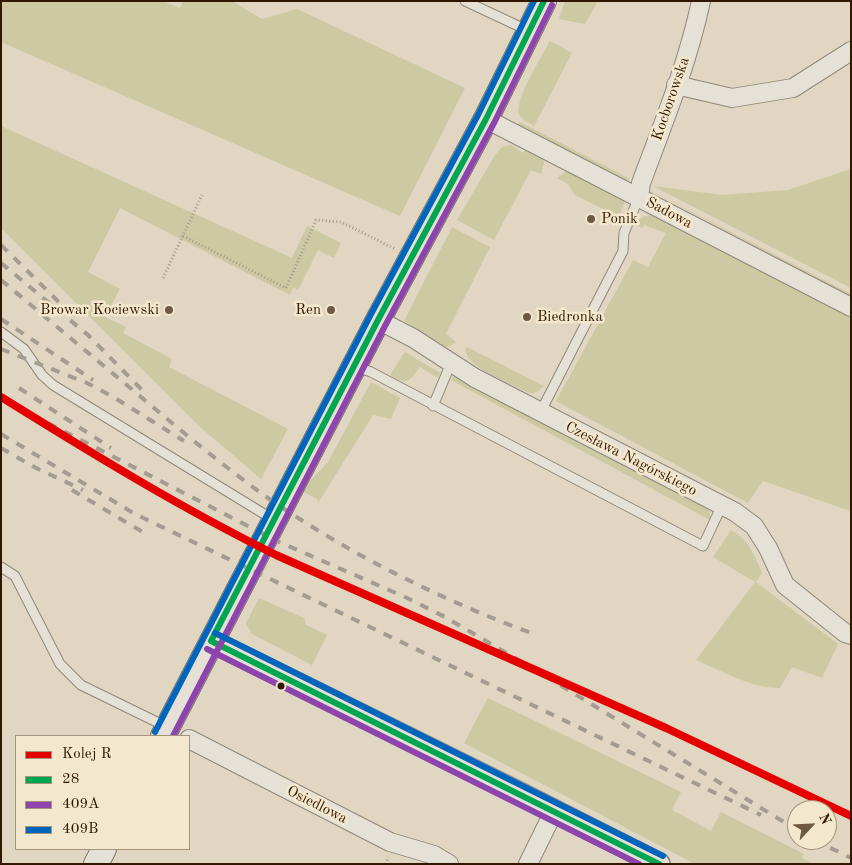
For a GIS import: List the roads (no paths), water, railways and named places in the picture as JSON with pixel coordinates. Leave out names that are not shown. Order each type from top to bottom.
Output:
[{"type":"main road","points":[[171,733],[211,641],[412,255],[486,120],[544,1]]},
{"type":"main road","points":[[96,864],[103,850]]},
{"type":"street","name":"Kocborowska","points":[[639,197],[641,183],[676,85],[697,21],[701,1]]},
{"type":"street","points":[[676,85],[732,98],[793,88],[851,51]]},
{"type":"street","name":"Sadowa","points":[[486,120],[851,307]]},
{"type":"street","name":"Czesława Nagórskiego","points":[[378,320],[413,338],[475,378],[540,413],[735,512],[754,526],[768,548],[785,585],[851,635]]},
{"type":"street","points":[[211,641],[659,864]]},
{"type":"street","name":"Osiedlowa","points":[[190,739],[390,842],[434,855],[449,864]]},
{"type":"street","points":[[528,864],[554,811]]},
{"type":"lane","points":[[465,1],[530,31]]},
{"type":"lane","points":[[540,413],[623,251],[624,233],[639,197]]},
{"type":"lane","points":[[1,332],[24,349],[42,375],[53,386],[274,520]]},
{"type":"lane","points":[[433,406],[451,363]]},
{"type":"lane","points":[[355,366],[371,372],[703,546],[722,505]]},
{"type":"lane","points":[[1,567],[16,576],[60,664],[81,685],[171,733]]},
{"type":"railway","points":[[1,245],[65,308]]},
{"type":"railway","points":[[1,263],[88,335],[144,392]]},
{"type":"railway","points":[[1,280],[176,427],[252,487],[299,519],[398,575],[468,608],[537,635]]},
{"type":"railway","points":[[1,319],[93,380]]},
{"type":"railway","points":[[1,349],[87,383],[184,441]]},
{"type":"railway","points":[[19,388],[111,448]]},
{"type":"railway","points":[[1,397],[277,541],[405,597],[445,617],[534,669],[787,824]]},
{"type":"railway","points":[[1,434],[135,514],[761,815]]},
{"type":"railway","points":[[1,448],[36,468],[83,490]]},
{"type":"railway","points":[[72,490],[146,534]]},
{"type":"railway","points":[[835,850],[851,858]]},
{"type":"rail line","name":"R","points":[[1,397],[171,499],[276,555],[666,728],[851,816]]},
{"type":"place","name":"Ponik","points":[[591,219]]},
{"type":"place","name":"Browar Kociewski","points":[[169,310]]},
{"type":"place","name":"Ren","points":[[331,310]]},
{"type":"place","name":"Biedronka","points":[[527,317]]}]
